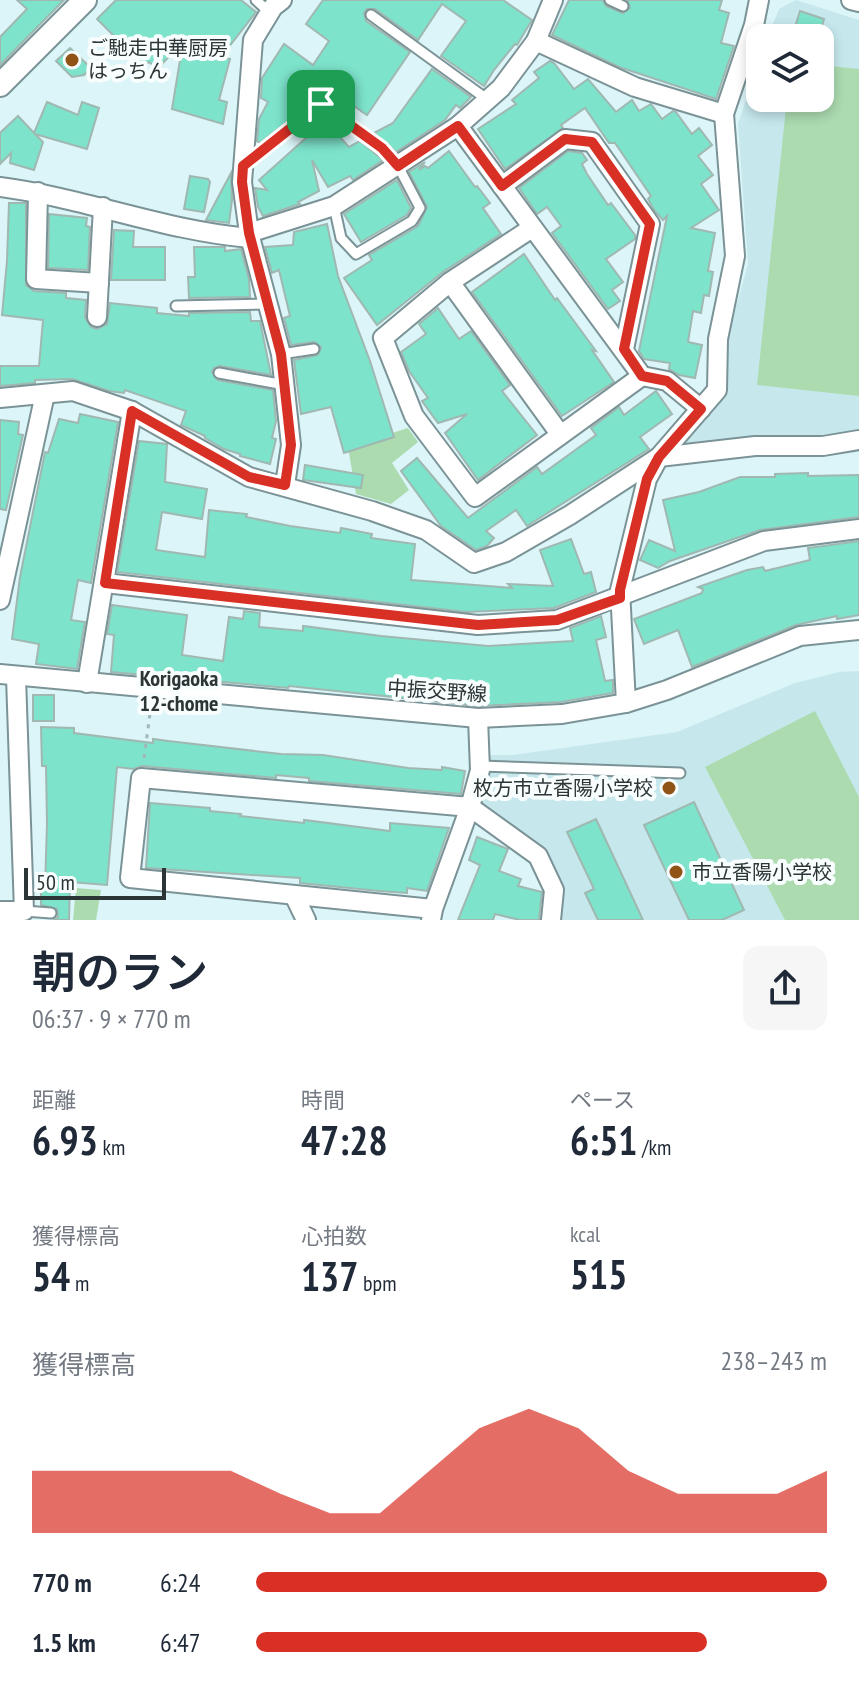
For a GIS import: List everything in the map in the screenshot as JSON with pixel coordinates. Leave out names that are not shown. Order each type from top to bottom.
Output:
[{"type":"street","points":[[0,85],[85,0]]},
{"type":"street","points":[[0,187],[38,192],[207,234],[250,236],[334,206],[458,126],[489,101],[536,41],[552,0]]},
{"type":"street","points":[[626,703],[620,590],[647,479],[659,457],[717,390],[718,339],[735,256],[724,114],[754,25],[759,0]]},
{"type":"street","points":[[851,0],[859,2]]},
{"type":"street","points":[[270,4],[253,40],[242,182],[250,236],[281,354],[291,445],[285,485]]},
{"type":"street","points":[[536,41],[635,87],[724,114]]},
{"type":"street","points":[[458,126],[642,376],[667,381],[701,409]]},
{"type":"street","points":[[502,186],[565,139],[592,142],[650,224],[624,349]]},
{"type":"street","points":[[38,192],[36,279],[99,283]]},
{"type":"street","points":[[97,317],[103,207]]},
{"type":"street","points":[[532,228],[450,282],[383,338],[414,416],[475,497],[642,376]]},
{"type":"street","points":[[450,282],[560,434]]},
{"type":"street","points":[[0,398],[73,391],[132,411],[249,477],[372,511],[426,530],[474,563],[506,552],[659,457],[755,446],[823,446],[859,440]]},
{"type":"street","points":[[0,600],[45,394]]},
{"type":"street","points":[[87,683],[132,411]]},
{"type":"street","points":[[105,583],[478,625],[557,620],[764,541],[859,529]]},
{"type":"street","name":"中振交野線","points":[[8,675],[478,718],[562,714],[626,703],[708,675],[800,636],[859,630]]},
{"type":"street","points":[[0,911],[24,911],[8,675]]},
{"type":"street","points":[[478,718],[480,766],[470,807],[432,915],[294,895],[130,878],[141,778],[470,807],[538,856],[554,890],[551,920]]},
{"type":"street","points":[[294,895],[306,920]]},
{"type":"lane","points":[[610,0],[623,6]]},
{"type":"lane","points":[[371,15],[489,101]]},
{"type":"lane","points":[[243,166],[321,104],[382,148],[398,166],[420,208],[412,221],[356,254],[341,238],[334,206]]},
{"type":"lane","points":[[176,306],[268,304]]},
{"type":"lane","points":[[281,354],[314,349]]},
{"type":"lane","points":[[219,373],[285,385]]},
{"type":"lane","points":[[480,766],[680,773]]},
{"type":"lane","points":[[24,911],[51,913]]},
{"type":"path","points":[[141,778],[153,689]]},
{"type":"shaded area","points":[[796,0],[859,20],[859,432],[683,445],[724,395],[727,339],[748,264],[738,124],[746,100],[746,112],[834,112],[834,24],[773,24],[779,9]]},
{"type":"shaded area","name":"枚方市立香陽小学校","points":[[859,671],[859,920],[556,920],[559,889],[474,804],[483,755],[513,755],[677,732],[795,683],[839,672]]},
{"type":"green space","points":[[834,66],[859,69],[859,396],[757,385],[786,112],[834,112]]},
{"type":"green space","points":[[408,428],[418,442],[392,463],[409,490],[391,504],[356,494],[348,447]]},
{"type":"green space","points":[[815,711],[859,797],[859,920],[785,920],[705,767]]},
{"type":"green space","points":[[76,888],[101,890],[96,920],[73,920]]},
{"type":"building","points":[[17,0],[64,0],[0,65],[0,37],[27,9]]},
{"type":"building","points":[[116,0],[241,0],[256,12],[221,57],[230,59],[219,100],[227,102],[223,124],[172,109],[183,42],[157,69],[149,62],[144,66],[97,19]]},
{"type":"building","points":[[323,0],[503,0],[532,20],[517,45],[484,86],[441,56],[466,21],[442,4],[418,40],[375,9],[367,9],[364,13],[366,21],[410,52],[367,115],[335,93],[331,99],[312,85],[288,121],[260,143],[257,141],[259,119],[268,102],[261,98],[262,78],[284,44],[313,65],[329,41],[306,24]]},
{"type":"building","points":[[569,0],[603,0],[606,6],[623,13],[630,8],[627,0],[722,0],[719,10],[729,13],[721,43],[734,46],[716,99],[619,67],[552,35]]},
{"type":"building","points":[[800,11],[824,19],[823,24],[796,24]]},
{"type":"building","points":[[70,48],[91,68],[84,75],[72,77],[56,61]]},
{"type":"building","points":[[550,61],[574,89],[588,79],[616,112],[632,100],[639,111],[651,104],[662,119],[676,112],[692,134],[699,128],[712,145],[698,156],[713,175],[701,184],[719,210],[691,228],[715,233],[708,271],[713,272],[709,296],[704,295],[701,313],[693,311],[688,342],[702,345],[695,378],[669,369],[670,363],[644,359],[639,351],[667,216],[663,220],[654,210],[648,199],[651,196],[615,143],[609,143],[585,108],[561,125],[563,128],[505,169],[478,129],[516,104],[512,100],[539,78],[534,72]]},
{"type":"building","points":[[432,69],[471,97],[460,108],[456,105],[445,120],[396,152],[374,133],[393,123]]},
{"type":"building","points":[[47,102],[78,115],[82,102],[99,108],[87,149],[35,134],[43,142],[34,170],[10,163],[11,153],[0,164],[0,133],[18,116],[34,133]]},
{"type":"building","points":[[325,121],[349,147],[360,141],[383,160],[353,180],[350,176],[328,187],[312,160],[319,191],[298,202],[300,204],[263,216],[255,188],[267,190],[259,180]]},
{"type":"building","points":[[449,151],[490,203],[483,208],[501,234],[443,272],[377,325],[344,278],[372,260],[369,255],[418,226],[427,207],[409,172],[425,162],[419,170],[425,166],[428,168]]},
{"type":"building","points":[[568,151],[582,153],[587,160],[582,164],[587,174],[608,205],[611,203],[635,235],[635,239],[606,259],[623,282],[612,290],[620,301],[608,309],[552,233],[561,226],[547,207],[537,214],[519,188]]},
{"type":"building","points":[[231,173],[229,223],[206,220]]},
{"type":"building","points":[[190,176],[210,182],[204,212],[184,209]]},
{"type":"building","points":[[397,180],[411,208],[407,215],[361,242],[344,214]]},
{"type":"building","points":[[9,203],[26,203],[26,285],[34,291],[66,293],[66,298],[86,300],[85,317],[91,327],[97,329],[107,324],[110,303],[157,308],[157,313],[189,316],[189,313],[250,312],[251,321],[260,321],[271,375],[220,366],[212,372],[218,380],[273,390],[276,421],[272,438],[276,439],[270,464],[224,449],[181,425],[186,411],[125,390],[124,393],[109,391],[72,379],[35,380],[35,383],[0,386],[0,366],[39,366],[43,320],[2,315]]},
{"type":"building","points":[[49,214],[87,218],[86,226],[90,227],[88,270],[48,268]]},
{"type":"building","points":[[327,224],[338,276],[394,437],[344,453],[331,407],[301,414],[294,360],[318,355],[321,347],[314,342],[291,345],[284,318],[290,316],[279,270],[272,273],[265,247],[293,245],[294,232]]},
{"type":"building","points":[[114,230],[134,231],[133,247],[165,247],[165,280],[111,280]]},
{"type":"building","points":[[194,247],[225,247],[225,251],[241,249],[250,297],[189,298],[188,277],[195,277]]},
{"type":"building","points":[[524,254],[555,300],[557,298],[596,351],[592,350],[614,382],[562,416],[472,292]]},
{"type":"building","points":[[438,308],[459,339],[471,331],[510,385],[502,391],[537,435],[478,480],[445,433],[467,414],[438,423],[422,401],[428,398],[409,371],[401,352],[426,334],[419,324]]},
{"type":"building","points":[[656,391],[672,414],[640,437],[649,449],[527,526],[516,510],[486,531],[494,538],[487,546],[476,550],[441,526],[401,471],[417,458],[468,518],[537,467],[542,474],[596,435],[591,428],[619,407],[624,415]]},
{"type":"building","points":[[80,414],[118,422],[91,583],[78,580],[71,620],[85,622],[77,669],[36,664],[39,644],[12,639],[20,577],[45,452],[48,453],[59,419],[78,423]]},
{"type":"building","points":[[0,420],[19,422],[18,434],[23,435],[6,510],[0,509]]},
{"type":"building","points":[[139,441],[167,444],[165,482],[207,489],[202,519],[162,512],[156,550],[205,557],[209,510],[247,514],[246,517],[290,526],[340,533],[341,528],[372,534],[371,538],[415,544],[411,580],[512,588],[508,584],[553,586],[540,550],[571,539],[584,574],[591,572],[596,592],[554,608],[466,612],[117,572]]},
{"type":"building","points":[[305,465],[363,475],[361,488],[303,480]]},
{"type":"building","points":[[808,473],[808,476],[859,475],[859,517],[760,530],[658,568],[640,560],[649,540],[675,551],[663,500],[699,492],[740,477]]},
{"type":"building","points":[[859,541],[859,615],[837,619],[837,616],[796,625],[692,667],[678,630],[644,644],[634,619],[702,593],[703,589],[698,587],[747,570],[763,567],[765,571],[810,560],[808,548]]},
{"type":"building","points":[[112,605],[187,615],[182,655],[223,661],[229,617],[243,619],[244,611],[260,613],[259,627],[303,631],[303,626],[488,646],[573,641],[570,628],[601,616],[606,637],[596,640],[605,681],[613,680],[613,693],[561,702],[478,706],[289,686],[111,672],[114,635],[107,634]]},
{"type":"building","points":[[33,695],[54,695],[54,721],[33,721]]},
{"type":"building","points":[[41,727],[74,728],[74,733],[153,743],[153,739],[281,754],[323,755],[408,768],[442,770],[442,767],[465,771],[461,794],[309,781],[309,778],[276,775],[276,778],[142,766],[134,769],[117,767],[107,885],[70,882],[69,920],[54,920],[58,917],[57,909],[41,905],[41,890],[45,889],[47,823],[46,766],[42,766]]},
{"type":"building","points":[[694,802],[744,910],[722,920],[689,920],[644,825]]},
{"type":"building","points":[[150,803],[210,808],[210,811],[240,816],[390,831],[390,823],[449,828],[427,891],[407,888],[407,893],[379,891],[300,883],[300,878],[146,868]]},
{"type":"building","points":[[596,819],[643,920],[598,920],[585,893],[594,889],[567,832]]},
{"type":"building","points":[[477,837],[508,849],[499,871],[521,879],[518,886],[542,892],[539,920],[520,920],[495,914],[493,920],[458,920],[480,865],[469,860]]},
{"type":"place","name":"ご馳走中華厨房 はっちん","points":[[72,60]]},
{"type":"place","name":"枚方市立香陽小学校","points":[[669,788]]},
{"type":"place","name":"市立香陽小学校","points":[[676,872]]},
{"type":"district","name":"Korigaoka 12-chome","points":[[179,690]]},
{"type":"route","points":[[321,104],[382,148],[398,166],[458,126],[502,186],[565,139],[592,142],[650,224],[624,349],[642,376],[667,381],[701,409],[659,457],[647,479],[620,598],[557,620],[478,625],[105,583],[132,411],[249,477],[285,485],[291,445],[281,354],[249,233],[242,182],[243,166],[321,104]]}]
